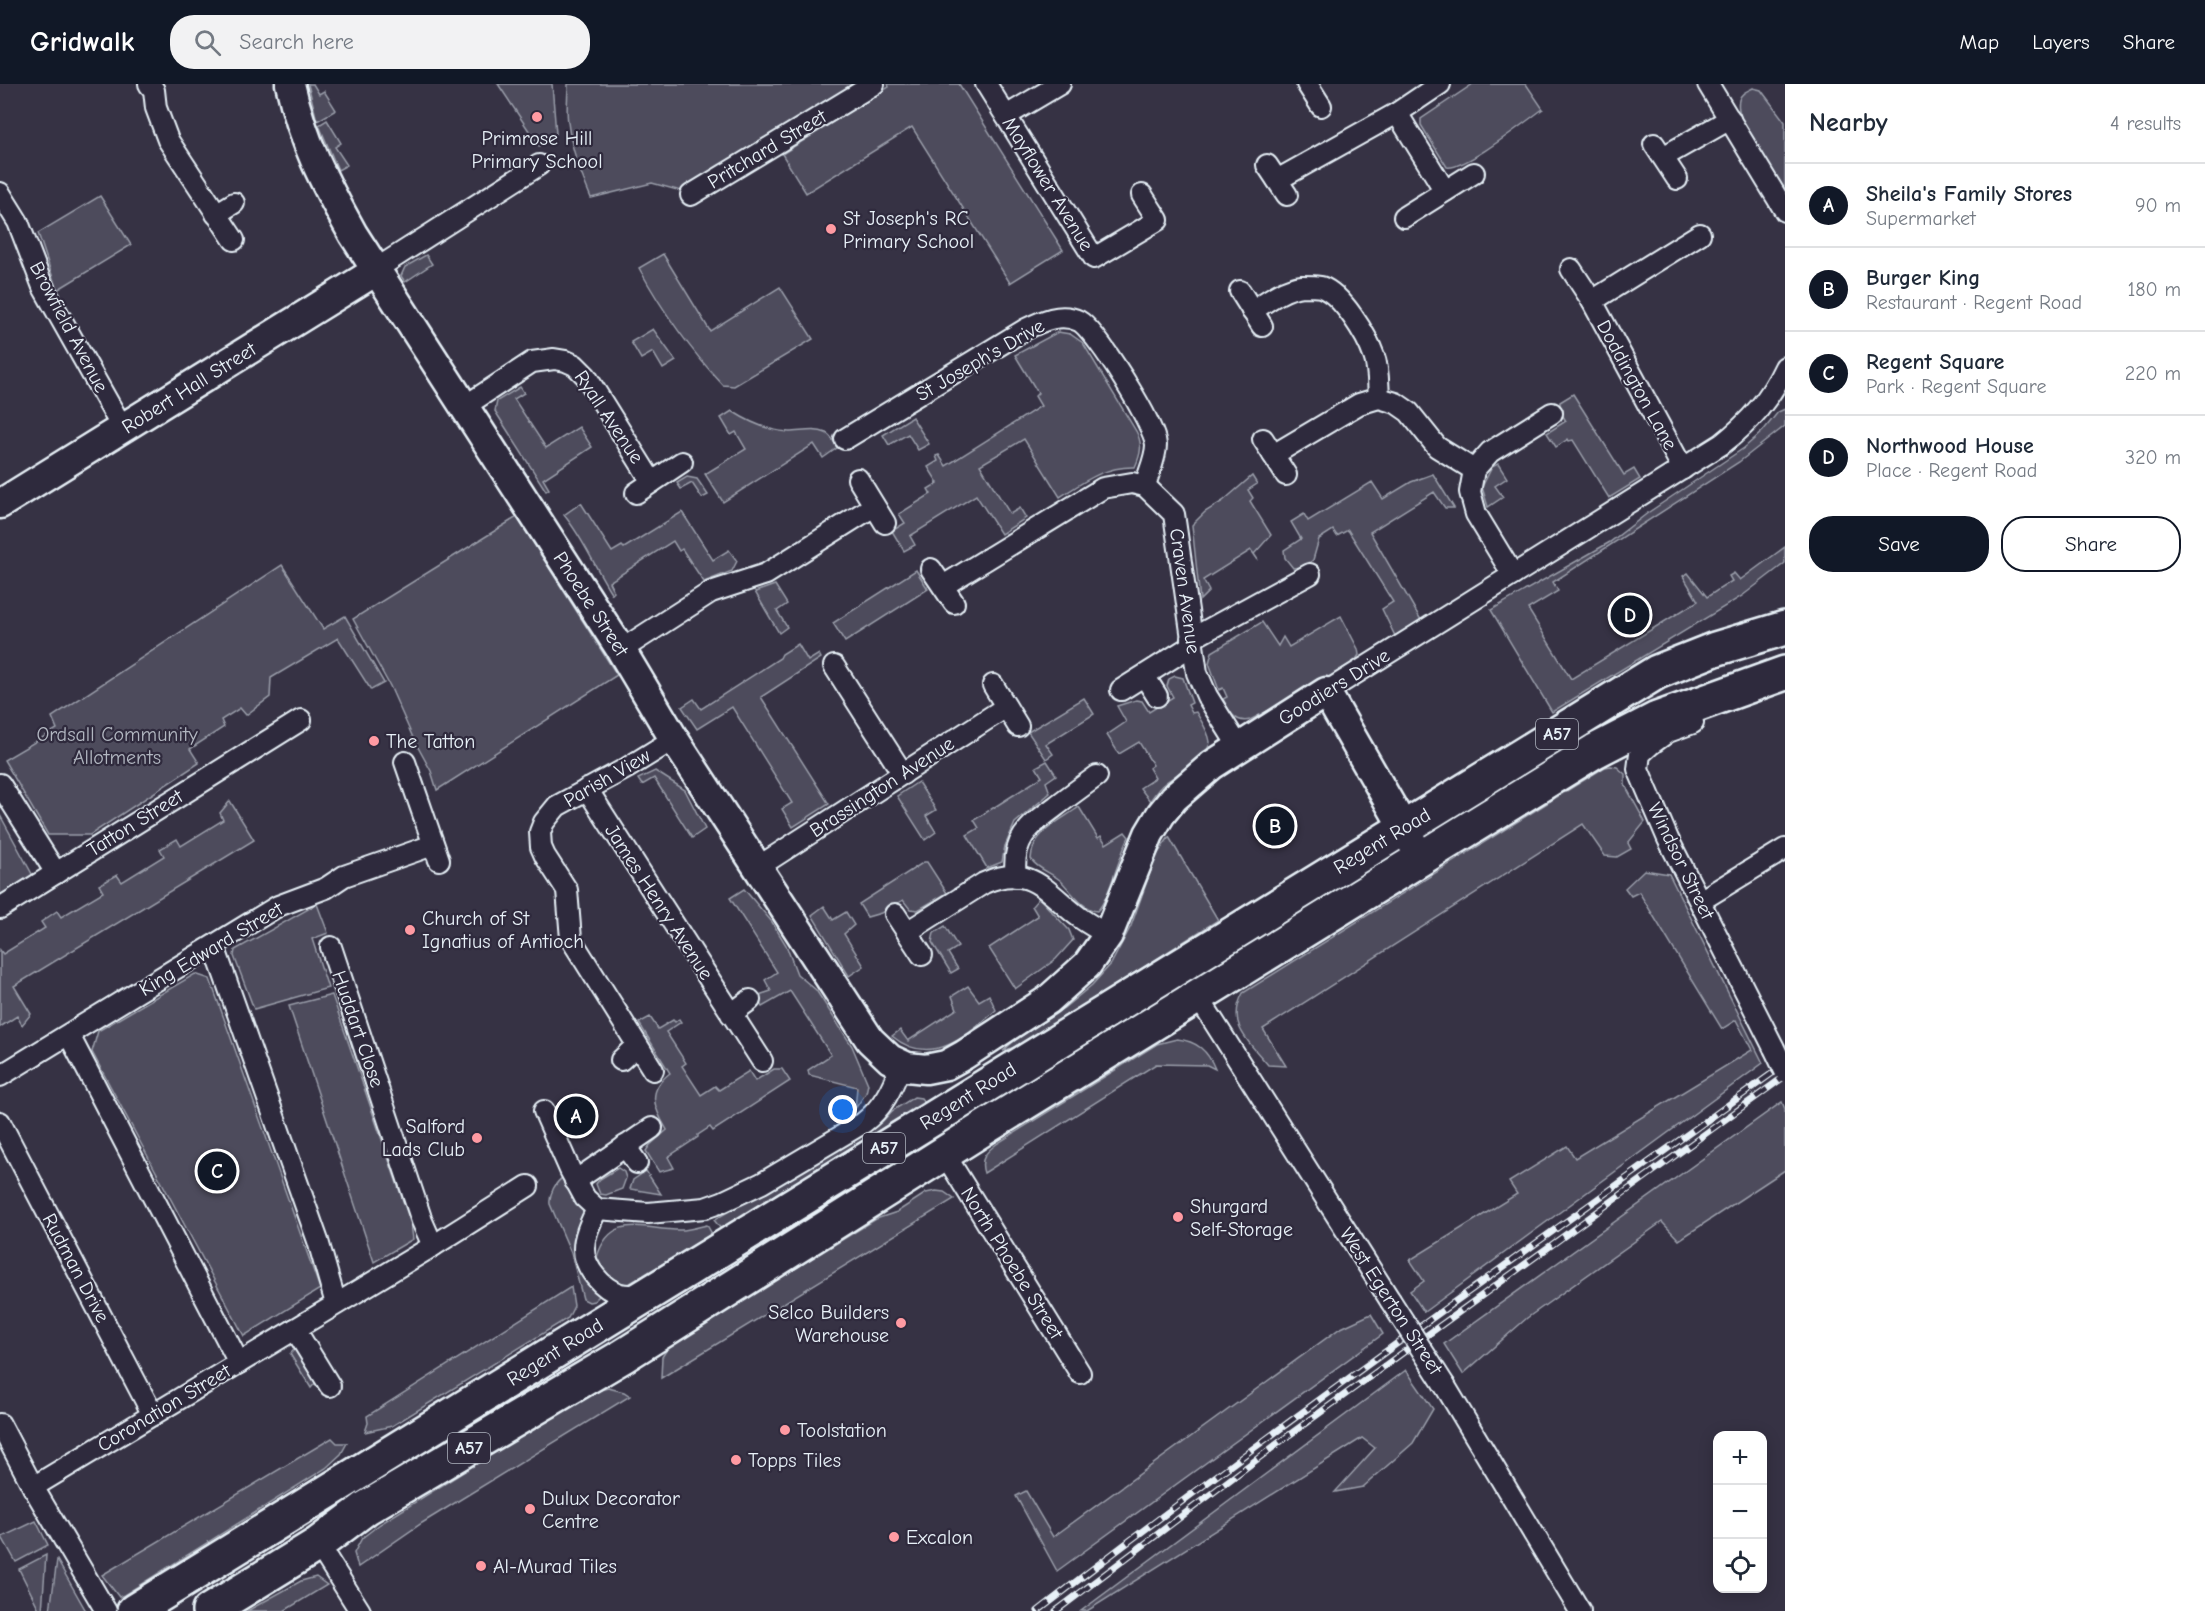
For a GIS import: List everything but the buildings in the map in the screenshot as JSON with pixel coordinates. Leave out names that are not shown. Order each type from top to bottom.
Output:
[{"type":"highway","name":"A57","points":[[1715,649],[1785,621]]},
{"type":"highway","name":"Regent Road","points":[[134,1611],[1658,672],[1715,649],[1785,628]]},
{"type":"highway","name":"Regent Road","points":[[209,1611],[318,1544],[366,1508],[623,1356],[1197,995],[1595,751],[1657,719],[1780,675]]},
{"type":"highway","name":"A57","points":[[1404,828],[1423,833],[1451,822],[1559,754],[1595,751]]},
{"type":"street","points":[[149,84],[154,90],[156,108],[168,140],[234,240]]},
{"type":"street","name":"Phoebe Street","points":[[290,84],[305,138],[315,163],[376,271],[621,650],[674,739],[870,1040],[890,1059],[901,1065]]},
{"type":"street","name":"Pritchard Street","points":[[691,195],[874,84]]},
{"type":"street","name":"Mayflower Avenue","points":[[986,84],[1094,258],[1158,220],[1143,195]]},
{"type":"street","points":[[1005,117],[1059,84]]},
{"type":"street","points":[[1306,84],[1321,106]]},
{"type":"street","points":[[1277,180],[1397,113],[1440,84]]},
{"type":"street","points":[[1712,85],[1785,211]]},
{"type":"street","points":[[1397,113],[1445,191]]},
{"type":"street","points":[[1677,179],[1658,150],[1730,119]]},
{"type":"street","points":[[376,271],[539,165]]},
{"type":"street","points":[[1404,217],[1473,173]]},
{"type":"street","name":"Browfield Avenue","points":[[0,193],[18,222],[43,287],[123,429]]},
{"type":"street","points":[[216,214],[234,203]]},
{"type":"street","name":"Doddington Lane","points":[[1592,301],[1700,234]]},
{"type":"street","name":"Doddington Lane","points":[[1571,269],[1592,301],[1683,469]]},
{"type":"street","name":"Robert Hall Street","points":[[0,504],[376,271]]},
{"type":"street","points":[[1240,291],[1257,318],[1281,293],[1301,286],[1321,287],[1335,296],[1347,309],[1375,357],[1379,398]]},
{"type":"street","name":"St Joseph's Drive","points":[[845,440],[1026,329],[1045,320],[1061,317],[1072,318],[1081,322],[1097,339],[1150,424],[1156,446],[1145,486]]},
{"type":"street","name":"Ryall Avenue","points":[[465,406],[532,362],[554,359],[566,361],[575,365],[591,383],[644,488],[682,462]]},
{"type":"street","name":"Goodiers Drive","points":[[901,1065],[926,1069],[945,1065],[964,1056],[1048,1000],[1087,964],[1108,935],[1135,866],[1161,814],[1189,783],[1239,747],[1722,444],[1743,428],[1760,409],[1776,387],[1785,366]]},
{"type":"street","points":[[1286,475],[1268,447],[1359,404],[1379,398],[1396,403],[1409,412],[1437,447],[1474,470]]},
{"type":"street","points":[[1513,575],[1476,514],[1470,492],[1474,470],[1490,452],[1552,413]]},
{"type":"street","points":[[621,650],[711,592],[766,574],[880,514],[858,479]]},
{"type":"street","points":[[943,586],[1103,488],[1125,484],[1145,486]]},
{"type":"street","name":"Craven Avenue","points":[[1145,486],[1174,514],[1197,673],[1207,696],[1239,747]]},
{"type":"street","points":[[931,568],[954,603]]},
{"type":"street","points":[[1121,690],[1146,676],[1191,643],[1310,574]]},
{"type":"street","points":[[834,666],[903,774]]},
{"type":"street","points":[[1146,676],[1156,696]]},
{"type":"street","points":[[993,685],[1018,726]]},
{"type":"street","name":"Windsor Street","points":[[1738,690],[1719,708],[1697,721],[1668,732],[1640,754],[1638,769],[1668,839],[1785,1071]]},
{"type":"street","points":[[1326,692],[1421,858]]},
{"type":"street","name":"Brassington Avenue","points":[[758,867],[1006,707]]},
{"type":"street","name":"Tatton Street","points":[[0,908],[301,720]]},
{"type":"street","name":"Parish View","points":[[653,1070],[571,939],[567,890],[541,848],[540,832],[549,813],[674,739]]},
{"type":"street","name":"King Edward Street","points":[[0,1076],[278,906],[326,888],[344,876],[436,852],[405,762]]},
{"type":"street","points":[[1016,877],[1015,865],[1023,834],[1064,789],[1097,776]]},
{"type":"street","points":[[0,784],[56,873]]},
{"type":"street","name":"James Henry Avenue","points":[[587,789],[762,1061]]},
{"type":"street","points":[[1700,902],[1785,849]]},
{"type":"street","points":[[907,932],[984,883],[1002,877],[1016,877],[1044,887],[1078,917],[1108,935]]},
{"type":"street","points":[[895,914],[922,955]]},
{"type":"street","points":[[214,946],[318,1241],[336,1304]]},
{"type":"street","name":"Huddart Close","points":[[331,947],[422,1221],[433,1246]]},
{"type":"street","name":"West Egerton Street","points":[[1197,995],[1445,1386],[1580,1611]]},
{"type":"street","points":[[731,1014],[750,1000]]},
{"type":"street","points":[[69,1035],[239,1363]]},
{"type":"street","points":[[621,1060],[638,1045]]},
{"type":"street","points":[[544,1111],[575,1181],[585,1198],[597,1209],[648,1213],[705,1208],[743,1192],[877,1113],[901,1065]]},
{"type":"street","name":"Rudman Drive","points":[[0,1122],[153,1415]]},
{"type":"street","points":[[575,1181],[652,1128]]},
{"type":"street","points":[[625,1146],[637,1163]]},
{"type":"street","name":"North Phoebe Street","points":[[944,1153],[1080,1373]]},
{"type":"street","name":"Coronation Street","points":[[33,1487],[433,1246],[528,1186]]},
{"type":"street","points":[[597,1209],[586,1233],[584,1251],[590,1269],[602,1283],[620,1294],[633,1295],[654,1291]]},
{"type":"street","points":[[296,1329],[330,1386]]},
{"type":"street","points":[[0,1424],[33,1487],[106,1611]]},
{"type":"street","points":[[318,1544],[360,1611]]},
{"type":"green space","points":[[308,84],[313,84],[319,94],[324,91],[336,110],[317,121]]},
{"type":"green space","name":"Primrose Hill Primary School","points":[[498,84],[552,84],[556,134],[539,146]]},
{"type":"green space","points":[[568,84],[864,84],[688,193],[652,183],[591,198],[571,142],[567,113]]},
{"type":"green space","points":[[888,84],[959,84],[1063,250],[1010,283],[912,127],[806,193],[782,154],[889,87]]},
{"type":"green space","points":[[1473,84],[1526,84],[1543,109],[1481,153],[1456,166],[1447,167],[1421,125],[1421,119]]},
{"type":"green space","points":[[1753,88],[1761,90],[1785,122],[1785,197],[1742,121],[1739,100],[1743,94]]},
{"type":"green space","points":[[327,120],[341,143],[335,147],[347,165],[338,170],[319,125]]},
{"type":"green space","points":[[100,196],[131,245],[57,290],[38,233]]},
{"type":"green space","points":[[663,254],[710,331],[780,287],[813,339],[734,386],[723,385],[677,329],[639,268]]},
{"type":"green space","points":[[426,255],[432,264],[405,282],[401,276],[405,267]]},
{"type":"green space","points":[[653,329],[676,361],[663,369],[653,352],[641,359],[631,342]]},
{"type":"green space","points":[[1058,332],[1070,334],[1083,343],[1136,431],[1140,440],[1140,449],[1135,467],[1124,467],[1105,472],[1060,497],[1024,439],[980,465],[1010,514],[1020,508],[1026,518],[1001,534],[976,495],[910,536],[915,545],[904,551],[892,531],[905,523],[899,514],[931,494],[928,489],[938,483],[928,467],[938,461],[936,456],[939,455],[946,466],[1041,406],[1035,396],[1038,393],[1015,355]]},
{"type":"green space","points":[[520,387],[524,393],[514,399],[546,448],[579,427],[592,447],[543,479],[549,489],[546,491],[495,411],[497,401]]},
{"type":"green space","points":[[1573,394],[1624,475],[1634,469],[1640,479],[1609,498],[1573,440],[1568,439],[1556,447],[1547,433],[1566,421],[1560,411],[1560,402]]},
{"type":"green space","points":[[1785,409],[1785,426],[1739,462],[1553,582],[1558,591],[1528,609],[1571,679],[1698,601],[1683,576],[1688,573],[1707,597],[1732,581],[1729,576],[1734,573],[1740,580],[1785,547],[1785,563],[1742,596],[1552,712],[1491,610],[1610,542],[1649,512],[1744,448],[1763,431],[1778,412]]},
{"type":"green space","points":[[732,411],[774,430],[826,433],[837,448],[823,458],[814,444],[723,502],[705,474],[746,449],[736,432],[731,435],[721,418]]},
{"type":"green space","points":[[912,417],[929,444],[918,450],[908,434],[889,445],[883,435]]},
{"type":"green space","points":[[1498,464],[1507,478],[1495,486],[1503,497],[1488,507],[1482,487],[1492,467]]},
{"type":"green space","points":[[1433,474],[1454,508],[1445,508],[1434,492],[1370,532],[1421,620],[1395,636],[1382,609],[1393,602],[1348,530],[1337,536],[1333,530],[1319,539],[1313,560],[1303,567],[1293,568],[1285,558],[1284,550],[1301,539],[1291,522],[1304,514],[1308,521],[1372,482],[1383,499],[1411,482]]},
{"type":"green space","points":[[1252,476],[1257,484],[1248,490],[1253,498],[1250,501],[1271,535],[1254,554],[1258,560],[1251,550],[1203,580],[1209,591],[1200,600],[1192,525],[1205,512],[1223,501]]},
{"type":"green space","points":[[687,477],[697,479],[708,495],[702,498],[692,483],[681,489],[677,483]]},
{"type":"green space","points":[[581,503],[612,552],[622,546],[624,548],[682,512],[713,560],[729,550],[737,561],[732,571],[704,582],[682,549],[679,551],[673,541],[609,582],[614,592],[612,594],[578,534],[564,515]]},
{"type":"green space","points":[[517,517],[617,675],[437,790],[431,771],[414,740],[390,686],[353,619]]},
{"type":"green space","name":"Ordsall Community Allotments","points":[[282,565],[323,629],[345,616],[384,683],[371,690],[338,638],[271,678],[270,697],[246,715],[240,708],[221,720],[224,727],[190,749],[199,763],[90,835],[48,835],[4,760],[57,729],[52,717]]},
{"type":"green space","points":[[916,570],[928,589],[845,642],[833,623]]},
{"type":"green space","points":[[775,585],[787,604],[777,611],[787,627],[779,633],[755,592]]},
{"type":"green space","points":[[1341,616],[1358,649],[1359,655],[1355,661],[1306,691],[1250,720],[1240,720],[1233,716],[1223,699],[1227,697],[1223,688],[1219,690],[1209,663],[1212,652],[1262,622],[1278,646],[1283,637],[1289,647]]},
{"type":"green space","points":[[798,644],[808,661],[819,654],[821,658],[761,697],[829,804],[793,827],[782,809],[792,803],[732,707],[697,729],[682,707],[694,699],[701,709]]},
{"type":"green space","points":[[1175,676],[1183,678],[1192,703],[1188,705],[1192,713],[1196,712],[1210,742],[1204,753],[1163,785],[1150,801],[1140,788],[1155,778],[1149,768],[1153,765],[1139,742],[1119,754],[1107,735],[1126,722],[1117,706],[1136,700],[1142,701],[1149,712],[1173,697],[1167,686],[1169,679]]},
{"type":"green space","points":[[1084,698],[1094,714],[1046,744],[1053,754],[1046,759],[1028,732]]},
{"type":"green space","points":[[1047,761],[1056,775],[1046,782],[1050,793],[1015,823],[1005,846],[1002,862],[987,868],[967,835],[979,828],[974,820],[1042,777],[1036,767]]},
{"type":"green space","points":[[1605,767],[1617,767],[1625,774],[1625,785],[1645,822],[1628,843],[1631,849],[1617,857],[1605,856],[1583,824],[1263,1029],[1286,1066],[1268,1065],[1247,1041],[1238,1024],[1237,1015],[1238,1004],[1243,993]]},
{"type":"green space","points":[[655,771],[685,790],[705,829],[692,838],[654,778],[642,785],[638,779]]},
{"type":"green space","points":[[918,782],[936,810],[926,816],[936,832],[925,840],[897,796]]},
{"type":"green space","points":[[230,801],[254,840],[14,986],[31,1014],[22,1025],[17,1016],[0,1027],[0,950],[3,954],[45,928],[41,922],[57,911],[61,917],[103,892],[99,885],[117,875],[122,882],[164,856],[160,849],[177,839],[181,846],[223,820],[220,813]]},
{"type":"green space","points":[[1079,807],[1098,838],[1101,836],[1106,844],[1125,832],[1129,837],[1106,897],[1097,911],[1087,908],[1061,881],[1037,866],[1031,859],[1036,841],[1042,834]]},
{"type":"green space","points":[[0,815],[32,874],[30,878],[0,896]]},
{"type":"green space","points":[[1169,837],[1218,920],[1021,1045],[1003,1051],[1026,1030],[1064,1008],[1092,985],[1111,964],[1131,926],[1156,856]]},
{"type":"green space","points":[[927,862],[947,893],[918,910],[910,909],[903,900],[881,913],[867,917],[859,904]]},
{"type":"green space","points":[[1644,870],[1669,874],[1763,1063],[1424,1312],[1410,1291],[1424,1281],[1410,1260],[1517,1194],[1509,1182],[1567,1146],[1575,1158],[1752,1050],[1736,1020],[1722,1029],[1639,892],[1631,896],[1625,888]]},
{"type":"green space","points":[[744,889],[772,922],[786,945],[797,974],[816,990],[852,1046],[868,1084],[866,1093],[855,1109],[857,1087],[809,1075],[808,1070],[831,1055],[790,991],[762,1007],[756,996],[771,991],[765,980],[777,972],[730,898]]},
{"type":"green space","points":[[1039,898],[1069,930],[1073,940],[1056,959],[1015,989],[989,948],[1038,916],[1032,906]]},
{"type":"green space","points":[[317,904],[328,933],[312,939],[328,988],[254,1009],[234,956],[235,950]]},
{"type":"green space","points":[[824,906],[833,920],[846,912],[854,925],[844,934],[864,966],[849,976],[812,915]]},
{"type":"green space","points":[[945,926],[958,947],[948,953],[958,969],[951,973],[932,942],[934,933]]},
{"type":"green space","points":[[195,974],[210,979],[320,1289],[244,1336],[92,1052],[98,1031]]},
{"type":"green space","points":[[968,986],[979,1001],[989,995],[996,1010],[960,1039],[934,1049],[920,1049],[906,1045],[892,1036],[900,1030],[908,1041],[957,1009],[952,996]]},
{"type":"green space","points":[[332,995],[411,1224],[413,1239],[374,1262],[289,1006]]},
{"type":"green space","points":[[650,1017],[658,1029],[673,1020],[675,1022],[679,1019],[681,1022],[666,1032],[686,1063],[682,1066],[701,1095],[715,1086],[719,1090],[749,1071],[755,1081],[774,1069],[782,1069],[790,1081],[713,1131],[710,1127],[698,1135],[668,1157],[674,1168],[659,1172],[646,1151],[667,1130],[656,1107],[655,1093],[662,1080],[670,1073],[639,1023]]},
{"type":"green space","points":[[1177,1039],[1201,1048],[1215,1069],[1207,1065],[1156,1064],[984,1173],[983,1159],[998,1143],[1157,1044]]},
{"type":"green space","points":[[914,1097],[921,1098],[924,1102],[721,1229],[714,1220],[882,1122],[892,1111]]},
{"type":"green space","points":[[1782,1102],[1785,1109],[1785,1170],[1679,1240],[1662,1222],[1527,1318],[1463,1374],[1444,1344]]},
{"type":"green space","points":[[618,1168],[624,1172],[626,1178],[622,1189],[606,1195],[600,1194],[596,1184]]},
{"type":"green space","points":[[646,1171],[661,1194],[630,1189],[633,1180]]},
{"type":"green space","points":[[565,1176],[583,1206],[584,1212],[579,1227],[601,1294],[594,1301],[589,1302],[583,1299],[571,1253],[550,1204],[553,1188]]},
{"type":"green space","points":[[944,1192],[954,1199],[661,1378],[662,1357],[669,1346],[876,1219],[897,1212],[926,1193]]},
{"type":"green space","points":[[707,1225],[712,1234],[627,1285],[606,1276],[597,1257],[604,1242],[612,1233],[621,1228],[632,1226],[684,1230]]},
{"type":"green space","points":[[571,1287],[574,1306],[568,1318],[392,1426],[365,1432],[368,1423],[367,1416]]},
{"type":"green space","points":[[1371,1314],[1383,1334],[1057,1571],[1016,1496],[1026,1491],[1053,1537],[1339,1329]]},
{"type":"green space","points":[[298,1346],[318,1380],[311,1388],[290,1354]]},
{"type":"green space","points":[[1406,1370],[1433,1409],[1413,1443],[1363,1487],[1335,1492],[1375,1448],[1362,1438],[1087,1611],[1081,1611]]},
{"type":"green space","points":[[608,1388],[630,1396],[422,1523],[358,1567],[354,1553],[362,1538],[380,1524],[592,1392]]},
{"type":"green space","points":[[332,1438],[337,1443],[347,1443],[341,1454],[326,1468],[124,1595],[119,1597],[102,1575]]},
{"type":"green space","points":[[36,1521],[48,1545],[16,1562],[2,1537]]},
{"type":"green space","points":[[46,1555],[42,1611],[40,1611],[19,1569]]},
{"type":"green space","points":[[57,1560],[86,1611],[50,1611]]},
{"type":"green space","points":[[316,1577],[327,1585],[284,1611],[247,1611],[301,1581]]},
{"type":"railway","points":[[1038,1611],[1222,1471],[1409,1334],[1785,1064]]},
{"type":"railway","points":[[1056,1611],[1285,1438],[1785,1076]]},
{"type":"place","name":"Primrose Hill Primary School","points":[[537,117]]},
{"type":"place","name":"St Joseph's RC Primary School","points":[[831,229]]},
{"type":"place","name":"Northwood House","points":[[1630,615]]},
{"type":"place","name":"The Tatton","points":[[374,741]]},
{"type":"place","name":"Burger King","points":[[1275,826]]},
{"type":"place","name":"Church of St Ignatius of Antioch","points":[[410,930]]},
{"type":"place","name":"Sheila's Family Stores","points":[[576,1116]]},
{"type":"place","name":"Salford Lads Club","points":[[477,1138]]},
{"type":"place","name":"Regent Square","points":[[217,1171]]},
{"type":"place","name":"Shurgard Self-Storage","points":[[1178,1217]]},
{"type":"place","name":"Selco Builders Warehouse","points":[[901,1323]]},
{"type":"place","name":"Toolstation","points":[[785,1430]]},
{"type":"place","name":"Topps Tiles","points":[[736,1460]]},
{"type":"place","name":"Dulux Decorator Centre","points":[[530,1509]]},
{"type":"place","name":"Excalon","points":[[894,1537]]},
{"type":"place","name":"Al-Murad Tiles","points":[[481,1566]]}]
